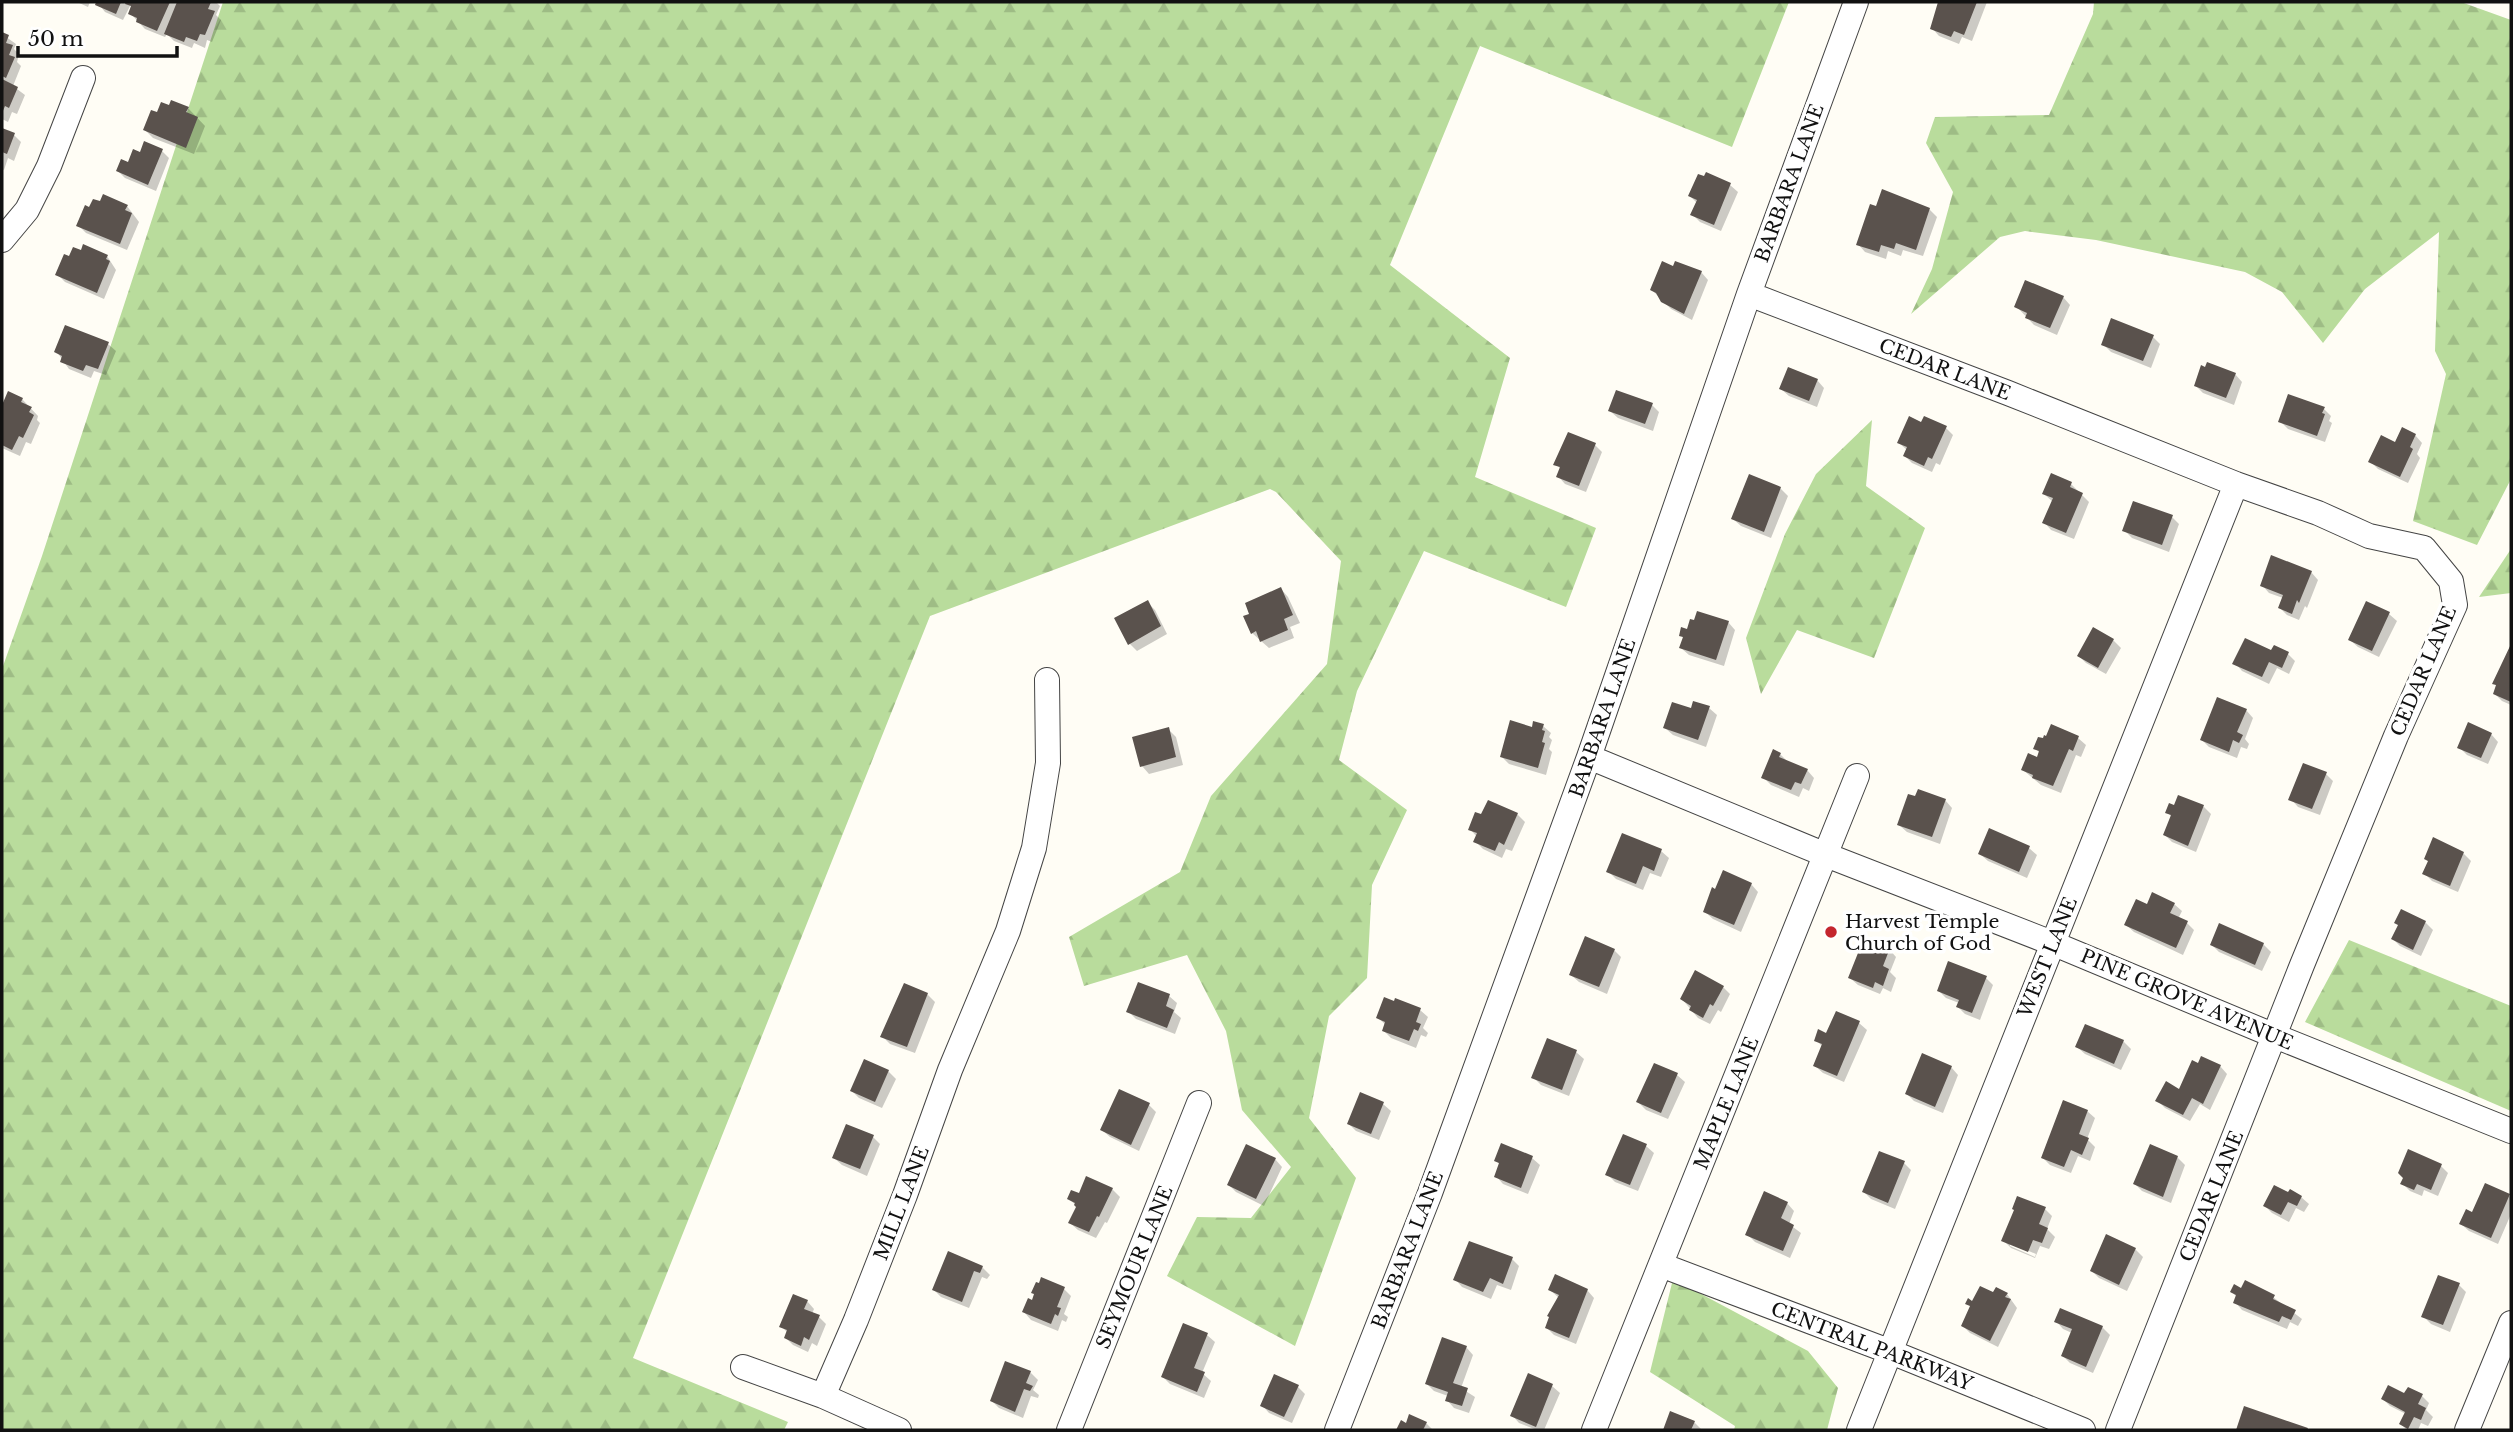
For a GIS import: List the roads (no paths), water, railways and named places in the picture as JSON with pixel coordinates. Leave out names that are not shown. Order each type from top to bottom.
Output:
[{"type":"street","name":"BARBARA LANE","points":[[1337,1430],[1430,1193],[1589,758],[1749,294],[1856,2]]},
{"type":"street","points":[[2,240],[27,210],[83,78]]},
{"type":"street","name":"CEDAR LANE","points":[[1749,294],[2236,484],[2318,513],[2369,536],[2424,548],[2451,581],[2455,605],[2396,736],[2118,1430]]},
{"type":"street","name":"WEST LANE","points":[[1859,1430],[2236,484]]},
{"type":"street","name":"MILL LANE","points":[[823,1396],[866,1295],[975,1009],[1008,932],[1034,848],[1048,763],[1047,680]]},
{"type":"street","name":"PINE GROVE AVENUE","points":[[1589,758],[1826,856],[2052,943],[2511,1131]]},
{"type":"street","name":"MAPLE LANE","points":[[1594,1430],[1857,776]]},
{"type":"street","name":"SEYMOUR LANE","points":[[1069,1430],[1199,1103]]},
{"type":"street","name":"CENTRAL PARKWAY","points":[[1661,1265],[1891,1352],[2083,1430]]},
{"type":"street","points":[[2467,1430],[2511,1323]]},
{"type":"street","points":[[743,1367],[823,1396],[899,1430]]},
{"type":"place","name":"Harvest Temple Church of God","points":[[1831,932]]}]
